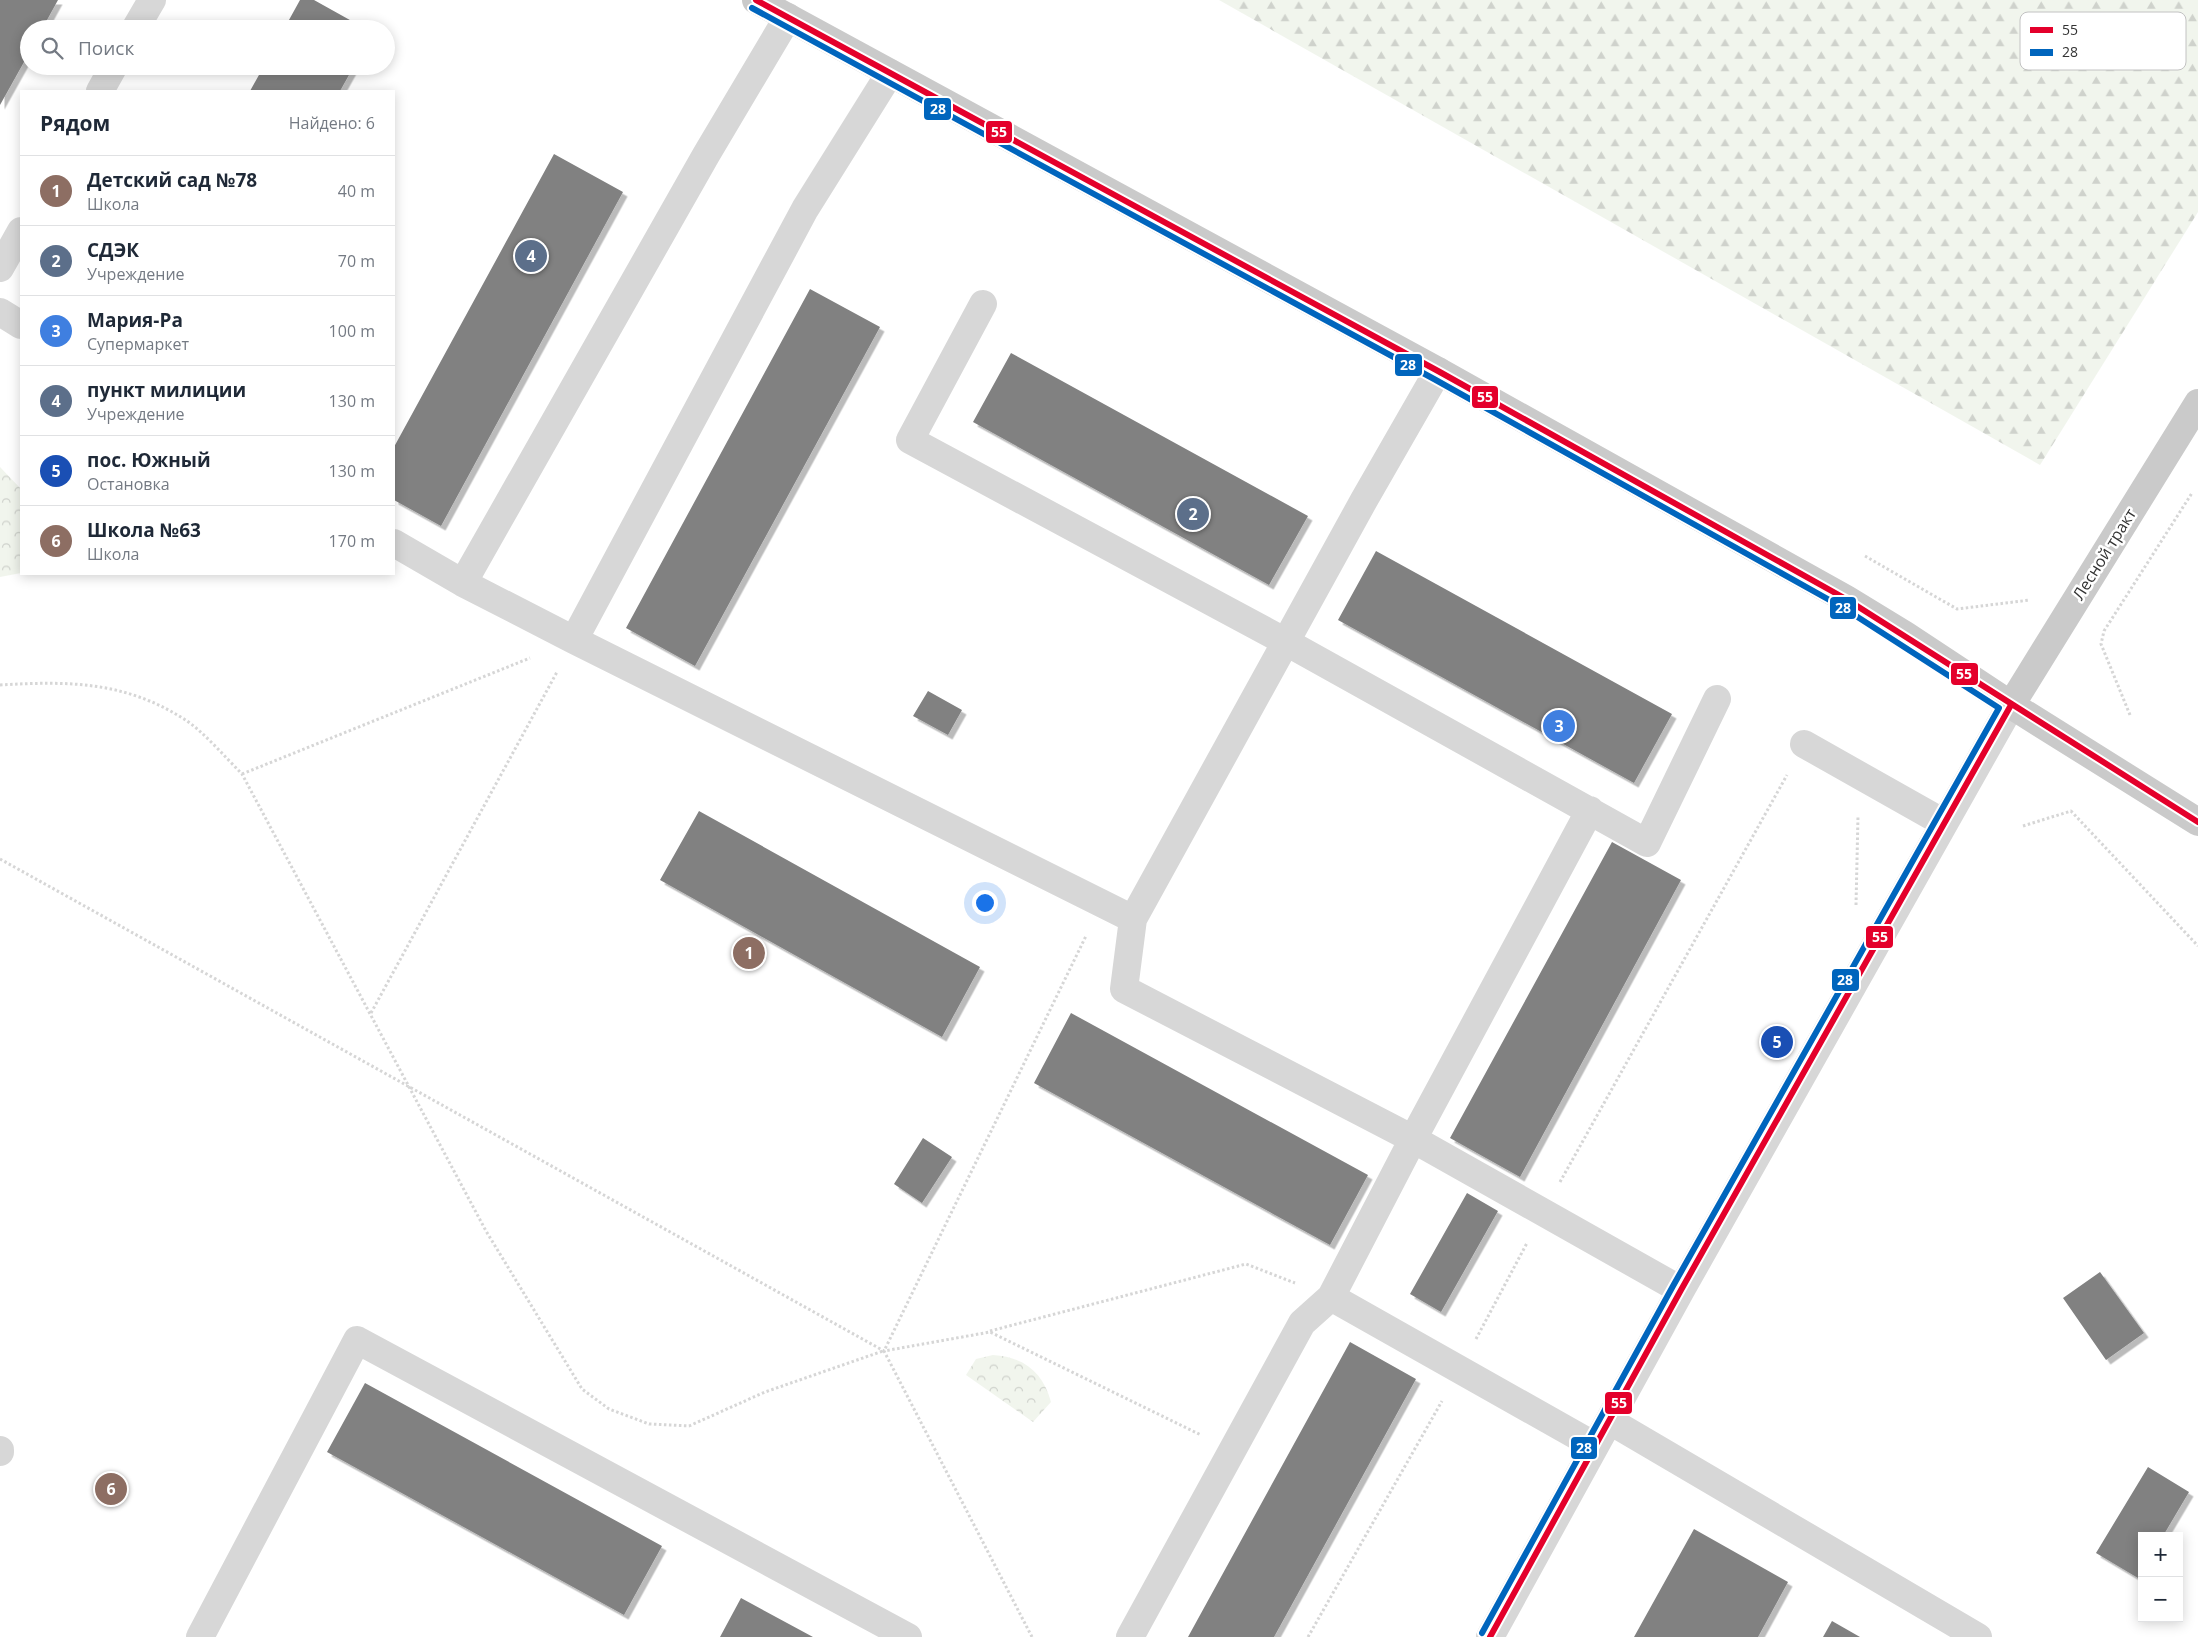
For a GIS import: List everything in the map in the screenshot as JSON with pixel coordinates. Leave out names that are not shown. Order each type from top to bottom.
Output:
[{"type":"main road","points":[[756,0],[1438,371],[1846,599],[2198,822]]},
{"type":"main road","name":"Лесной тракт","points":[[2011,705],[2198,403]]},
{"type":"street","points":[[140,20],[152,0]]},
{"type":"street","points":[[463,584],[706,155],[788,17]]},
{"type":"street","points":[[574,640],[805,209],[890,73]]},
{"type":"street","points":[[101,90],[109,75]]},
{"type":"street","points":[[0,268],[20,233]]},
{"type":"street","points":[[983,304],[910,440],[1286,642],[1647,843],[1717,699]]},
{"type":"street","points":[[0,312],[20,324]]},
{"type":"street","points":[[1438,371],[1133,919],[1124,989],[1413,1139],[1681,1290]]},
{"type":"street","points":[[395,544],[463,584],[1133,919]]},
{"type":"street","points":[[1490,1637],[1681,1290],[2011,705]]},
{"type":"street","points":[[1804,744],[1944,822]]},
{"type":"street","points":[[1130,1637],[1302,1323],[1332,1297],[1413,1139],[1590,810]]},
{"type":"street","points":[[1332,1297],[1595,1446]]},
{"type":"street","points":[[200,1637],[357,1340],[908,1637]]},
{"type":"street","points":[[1610,1421],[1978,1637]]},
{"type":"path","points":[[2130,715],[2101,644],[2104,631],[2192,493]]},
{"type":"path","points":[[1866,556],[1957,609],[2030,600]]},
{"type":"path","points":[[242,774],[574,640]]},
{"type":"path","points":[[371,1013],[574,640]]},
{"type":"path","points":[[0,685],[52,682],[86,683],[140,696],[185,719],[242,774],[486,1231],[582,1389],[609,1409],[649,1424],[689,1426],[765,1392],[884,1351],[990,1332],[1246,1264],[1332,1297]]},
{"type":"path","points":[[1856,910],[1859,775]]},
{"type":"path","points":[[2023,826],[2071,811],[2198,946]]},
{"type":"path","points":[[0,860],[884,1351],[1032,1637]]},
{"type":"path","points":[[884,1351],[1102,904]]},
{"type":"path","points":[[990,1332],[1232,1450]]},
{"type":"green space","points":[[1219,0],[2198,0],[2198,212],[2040,465]]},
{"type":"green space","points":[[0,467],[20,488],[20,573],[0,577]]},
{"type":"green space","points":[[993,1355],[1004,1356],[1023,1363],[1031,1368],[1043,1382],[1051,1402],[1033,1422],[966,1375],[976,1359]]},
{"type":"building","points":[[0,0],[58,0],[47,20],[20,20],[20,69],[0,105]]},
{"type":"building","points":[[300,0],[314,0],[350,20],[289,20]]},
{"type":"building","points":[[259,75],[349,75],[341,90],[251,90]]},
{"type":"building","points":[[554,154],[623,192],[441,526],[395,501],[395,445]]},
{"type":"building","points":[[810,289],[880,327],[695,666],[626,628]]},
{"type":"building","points":[[1011,353],[1308,516],[1269,585],[973,422]]},
{"type":"building","points":[[1376,551],[1672,714],[1634,783],[1338,620]]},
{"type":"building","points":[[928,691],[962,710],[948,735],[913,716]]},
{"type":"building","points":[[699,811],[980,967],[942,1037],[660,880]]},
{"type":"building","points":[[1612,842],[1681,880],[1520,1177],[1450,1138]]},
{"type":"building","points":[[1071,1013],[1368,1175],[1330,1245],[1034,1083]]},
{"type":"building","points":[[923,1138],[952,1157],[922,1203],[894,1184]]},
{"type":"building","points":[[1467,1193],[1498,1211],[1441,1312],[1410,1294]]},
{"type":"building","points":[[2100,1272],[2144,1333],[2106,1360],[2063,1298]]},
{"type":"building","points":[[1350,1342],[1416,1379],[1274,1637],[1188,1637]]},
{"type":"building","points":[[365,1383],[662,1546],[624,1615],[327,1452]]},
{"type":"building","points":[[2148,1467],[2189,1492],[2165,1532],[2138,1532],[2138,1578],[2096,1553]]},
{"type":"building","points":[[1694,1529],[1788,1582],[1758,1637],[1634,1637]]},
{"type":"building","points":[[741,1598],[813,1637],[720,1637]]},
{"type":"building","points":[[1832,1621],[1860,1637],[1823,1637]]},
{"type":"transit line","name":"55","points":[[756,0],[1438,371],[1846,599],[2198,822]]},
{"type":"transit line","name":"28","points":[[752,8],[1434,379],[1842,607],[1999,708],[1673,1286],[1482,1633]]},
{"type":"transit line","name":"55","points":[[1490,1637],[1681,1290],[2011,705]]},
{"type":"place","name":"пункт милиции","points":[[531,256]]},
{"type":"place","name":"СДЭК","points":[[1193,514]]},
{"type":"place","name":"Мария-Ра","points":[[1559,726]]},
{"type":"place","name":"Детский сад №78","points":[[749,953]]},
{"type":"place","name":"пос. Южный","points":[[1777,1042]]},
{"type":"place","name":"Школа №63","points":[[111,1489]]}]
